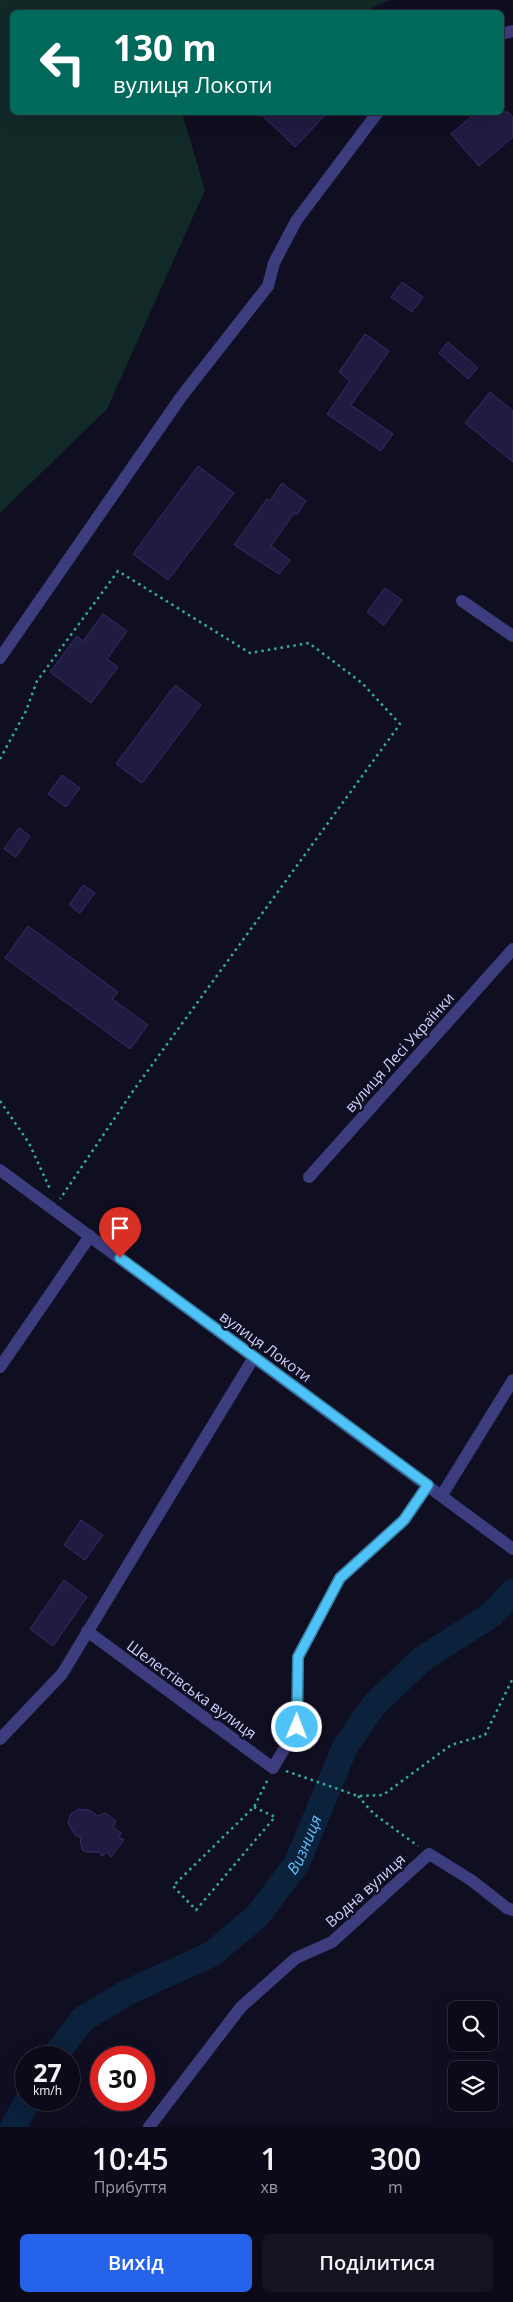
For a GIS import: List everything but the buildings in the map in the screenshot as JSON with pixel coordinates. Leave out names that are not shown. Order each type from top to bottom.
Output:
[{"type":"street","points":[[0,658],[181,397],[268,286],[274,262],[296,221],[376,115]]},
{"type":"street","points":[[462,602],[513,636]]},
{"type":"street","name":"вулиця Лесі Українки","points":[[310,1177],[513,949]]},
{"type":"street","name":"вулиця Локоти","points":[[0,1170],[55,1206],[90,1236],[513,1549]]},
{"type":"street","points":[[0,1367],[90,1236]]},
{"type":"street","points":[[0,1739],[62,1674],[254,1357]]},
{"type":"street","points":[[442,1495],[513,1380]]},
{"type":"street","name":"Шелестівська вулиця","points":[[87,1631],[273,1768],[297,1727],[298,1657],[340,1578],[404,1520],[428,1485]]},
{"type":"street","name":"Водна вулиця","points":[[149,2127],[241,2007],[296,1958],[332,1942],[429,1854],[471,1880],[506,1908],[513,1910]]},
{"type":"path","points":[[0,760],[26,711],[37,681],[118,571],[250,653],[309,643],[362,683],[400,724],[133,1091],[55,1206]]},
{"type":"path","points":[[0,1101],[29,1143],[55,1206]]},
{"type":"path","points":[[298,1774],[358,1796],[383,1795],[451,1745],[485,1735],[513,1678]]},
{"type":"path","points":[[358,1796],[374,1814],[429,1854]]},
{"type":"path","points":[[254,1807],[275,1817],[196,1910],[173,1886],[254,1807]]},
{"type":"green space","points":[[0,0],[390,0],[368,10],[10,10],[10,115],[183,115],[205,190],[107,409],[0,513]]},
{"type":"waterway","name":"Визниця","points":[[62,2046],[83,2019],[128,1992],[212,1954],[258,1915],[297,1863],[345,1747],[374,1705],[422,1659],[491,1615],[513,1592]]},
{"type":"waterway","name":"Визниця","points":[[13,2127],[22,2111]]},
{"type":"route","points":[[120,1258],[428,1485],[404,1520],[340,1578],[298,1657],[297,1727]]}]
